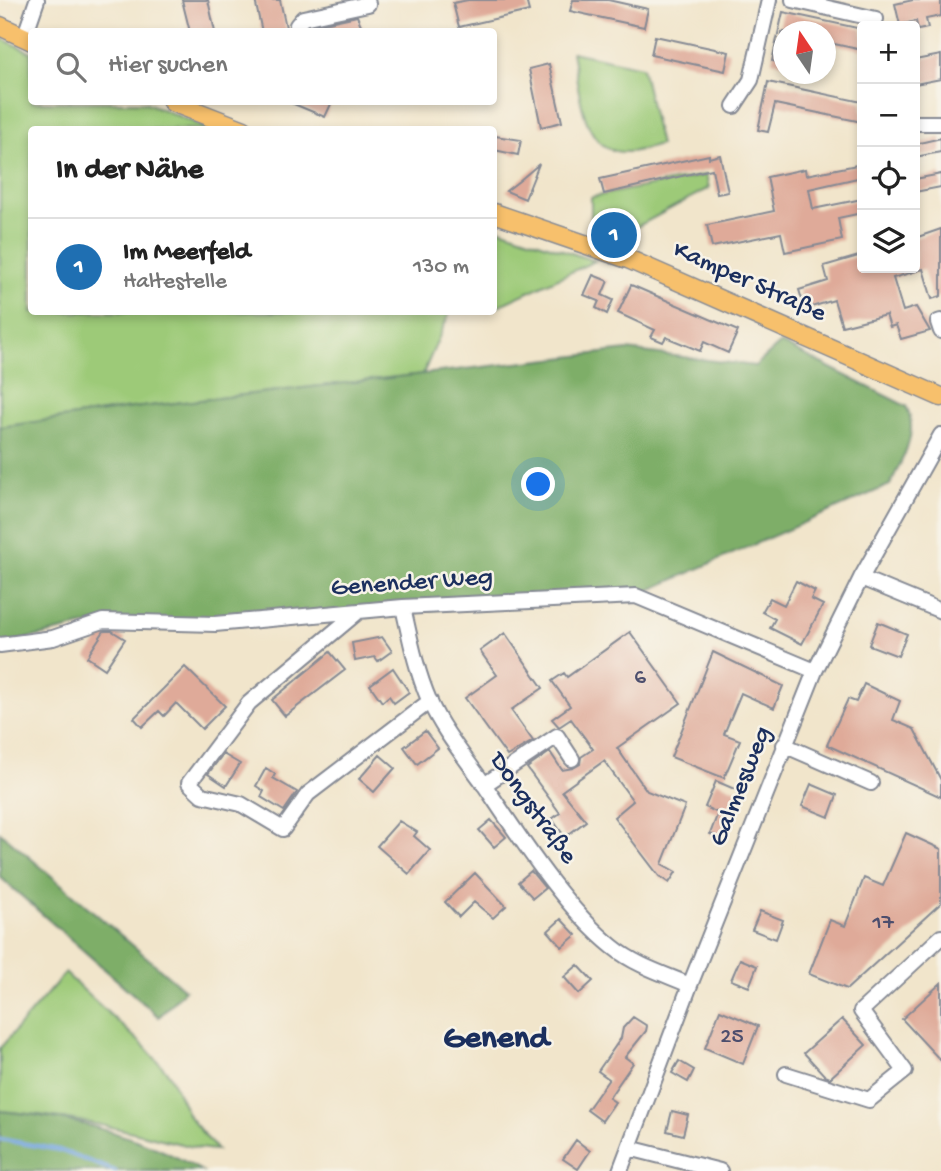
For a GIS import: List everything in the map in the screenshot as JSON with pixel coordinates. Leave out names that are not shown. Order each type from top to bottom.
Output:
[{"type":"main road","points":[[0,26],[28,40]]},
{"type":"main road","points":[[180,105],[234,126]]},
{"type":"main road","name":"Kamper Straße","points":[[497,213],[652,269],[941,397]]},
{"type":"street","points":[[31,28],[37,0]]},
{"type":"street","points":[[297,28],[303,18],[368,4],[368,0]]},
{"type":"street","points":[[734,106],[751,80],[769,0]]},
{"type":"street","points":[[793,0],[876,19]]},
{"type":"street","points":[[920,123],[941,123]]},
{"type":"street","points":[[941,321],[938,323],[941,331]]},
{"type":"street","name":"Galmesweg","points":[[620,1171],[690,985],[815,671],[860,578],[941,435]]},
{"type":"street","points":[[860,578],[941,611]]},
{"type":"street","name":"Genender Weg","points":[[0,645],[53,638],[103,621],[215,624],[403,607],[636,596],[815,671]]},
{"type":"street","name":"Dongstraße","points":[[403,607],[416,664],[430,701],[484,785],[545,871],[597,933],[632,960],[690,985]]},
{"type":"street","points":[[359,611],[249,703],[189,783],[202,795],[241,804],[284,830],[309,794],[430,701]]},
{"type":"street","points":[[484,785],[557,736],[572,759]]},
{"type":"street","points":[[785,746],[871,783]]},
{"type":"street","points":[[786,1074],[869,1100],[905,1071],[861,1011],[941,937]]},
{"type":"street","points":[[629,1148],[720,1171]]},
{"type":"green space","points":[[0,38],[28,51],[28,105],[152,105],[202,126],[28,126],[28,315],[449,315],[423,374],[124,409],[0,427]]},
{"type":"green space","points":[[572,52],[642,67],[660,145],[622,152],[608,148],[597,140],[584,113]]},
{"type":"green space","points":[[706,175],[709,188],[631,230],[591,226],[591,197]]},
{"type":"green space","points":[[497,228],[595,261],[497,307]]},
{"type":"green space","points":[[781,343],[906,406],[911,426],[908,446],[890,485],[636,596],[215,624],[103,621],[0,645],[0,427],[124,409],[627,350],[755,366]]},
{"type":"green space","points":[[0,832],[185,990],[159,1017],[0,877]]},
{"type":"green space","points":[[65,973],[144,1046],[169,1074],[190,1118],[217,1150],[191,1147],[83,1122],[0,1111],[0,1048]]},
{"type":"green space","points":[[0,1111],[53,1118],[104,1130],[155,1147],[202,1171],[0,1171]]},
{"type":"building","points":[[182,0],[208,0],[214,28],[189,28]]},
{"type":"building","points":[[255,0],[280,0],[286,28],[261,28]]},
{"type":"building","points":[[468,0],[526,0],[529,11],[459,27],[453,3]]},
{"type":"building","points":[[573,0],[608,0],[648,9],[644,27],[570,11]]},
{"type":"building","points":[[913,0],[941,0],[941,16],[926,19],[928,28],[920,30],[920,21],[899,21],[895,4]]},
{"type":"building","points":[[783,12],[825,21],[781,21]]},
{"type":"building","points":[[357,16],[362,28],[316,28],[315,25]]},
{"type":"building","points":[[836,23],[857,28],[857,49],[836,44]]},
{"type":"building","points":[[655,36],[729,52],[725,71],[651,55]]},
{"type":"building","points":[[941,55],[941,79],[920,83],[920,59]]},
{"type":"building","points":[[549,64],[562,122],[541,127],[529,69]]},
{"type":"building","points":[[768,82],[857,101],[857,121],[775,104],[768,132],[758,130]]},
{"type":"building","points":[[296,105],[331,105],[325,117]]},
{"type":"building","points":[[497,136],[521,140],[518,155],[497,151]]},
{"type":"building","points":[[941,138],[941,152],[920,156],[920,143]]},
{"type":"building","points":[[709,155],[709,158],[720,155],[728,192],[717,194],[712,169],[604,194],[600,179]]},
{"type":"building","points":[[539,164],[525,199],[506,191],[519,181]]},
{"type":"building","points":[[857,165],[857,178],[809,189],[813,209],[857,200],[857,214],[838,218],[842,240],[785,252],[781,233],[712,247],[707,225],[774,211],[767,177],[805,169],[806,175]]},
{"type":"building","points":[[941,174],[941,187],[920,191],[920,178]]},
{"type":"building","points":[[941,229],[941,296],[932,299],[923,269],[920,270],[920,236]]},
{"type":"building","points":[[857,256],[857,273],[910,273],[893,278],[903,311],[916,307],[930,331],[901,339],[896,325],[890,327],[886,315],[842,326],[834,300],[805,309],[799,290],[828,281],[824,266]]},
{"type":"building","points":[[593,275],[608,281],[602,295],[613,300],[607,314],[596,308],[599,301],[584,295]]},
{"type":"building","points":[[631,285],[738,331],[728,353],[704,342],[700,351],[666,337],[663,342],[651,337],[655,330],[618,313]]},
{"type":"building","points":[[796,581],[815,591],[811,599],[823,605],[802,644],[770,628],[775,619],[762,612],[770,598],[784,605]]},
{"type":"building","points":[[878,622],[907,634],[898,656],[869,645]]},
{"type":"building","points":[[104,631],[112,631],[125,639],[105,669],[87,657]]},
{"type":"building","points":[[630,632],[681,703],[617,748],[647,791],[685,806],[662,864],[676,872],[669,883],[659,876],[614,817],[633,801],[604,761],[562,791],[586,821],[565,837],[552,819],[560,813],[527,768],[550,752],[562,770],[573,768],[580,764],[581,757],[593,749],[571,719],[559,727],[552,719],[570,706],[552,681],[564,673],[567,677]]},
{"type":"building","points":[[505,633],[543,688],[511,710],[533,741],[507,756],[465,698],[497,675],[480,651]]},
{"type":"building","points":[[382,637],[392,651],[378,661],[375,657],[355,661],[352,643]]},
{"type":"building","points":[[330,652],[345,670],[285,716],[272,700]]},
{"type":"building","points":[[713,652],[783,686],[774,708],[741,693],[724,734],[740,740],[724,778],[671,757]]},
{"type":"building","points":[[185,667],[225,706],[202,729],[176,703],[164,716],[159,711],[142,727],[134,718]]},
{"type":"building","points":[[393,668],[409,692],[394,703],[389,696],[382,702],[370,685]]},
{"type":"building","points":[[864,684],[900,701],[893,720],[914,729],[941,780],[941,797],[827,745],[848,699],[856,702]]},
{"type":"building","points":[[425,731],[438,748],[417,764],[404,747]]},
{"type":"building","points":[[223,754],[240,764],[226,786],[208,774]]},
{"type":"building","points":[[380,755],[395,768],[374,792],[359,779]]},
{"type":"building","points":[[266,768],[275,774],[273,778],[297,792],[284,811],[261,797],[264,791],[256,786]]},
{"type":"building","points":[[716,781],[739,791],[721,838],[710,834],[718,813],[705,807]]},
{"type":"building","points":[[811,784],[837,795],[829,817],[802,806]]},
{"type":"building","points":[[491,820],[506,837],[494,847],[479,830]]},
{"type":"building","points":[[399,821],[417,832],[414,836],[430,850],[409,874],[377,846]]},
{"type":"building","points":[[906,833],[941,849],[941,903],[847,989],[809,974],[830,920],[845,926],[864,878],[883,886]]},
{"type":"building","points":[[531,871],[545,888],[533,898],[518,882]]},
{"type":"building","points":[[475,873],[506,906],[493,918],[474,902],[459,917],[445,902]]},
{"type":"building","points":[[760,911],[783,920],[776,939],[752,930]]},
{"type":"building","points":[[561,919],[576,935],[562,947],[548,931]]},
{"type":"building","points":[[740,959],[757,966],[749,987],[731,980]]},
{"type":"building","points":[[578,965],[593,981],[579,994],[564,977]]},
{"type":"building","points":[[941,983],[941,1061],[902,1019]]},
{"type":"building","points":[[720,1010],[758,1026],[743,1064],[705,1048]]},
{"type":"building","points":[[633,1017],[647,1026],[646,1031],[625,1057],[633,1063],[609,1098],[615,1102],[602,1121],[587,1110],[609,1079],[598,1071],[621,1038],[623,1028]]},
{"type":"building","points":[[842,1019],[866,1045],[830,1078],[804,1053]]},
{"type":"building","points":[[679,1061],[694,1070],[688,1082],[672,1073]]},
{"type":"building","points":[[672,1111],[688,1115],[683,1135],[667,1131]]},
{"type":"building","points":[[576,1140],[590,1151],[578,1169],[563,1159]]},
{"type":"waterway","points":[[0,1139],[59,1150],[115,1171]]},
{"type":"place","name":"Im Meerfeld","points":[[614,235]]},
{"type":"district","name":"Genend","points":[[496,1040]]}]
